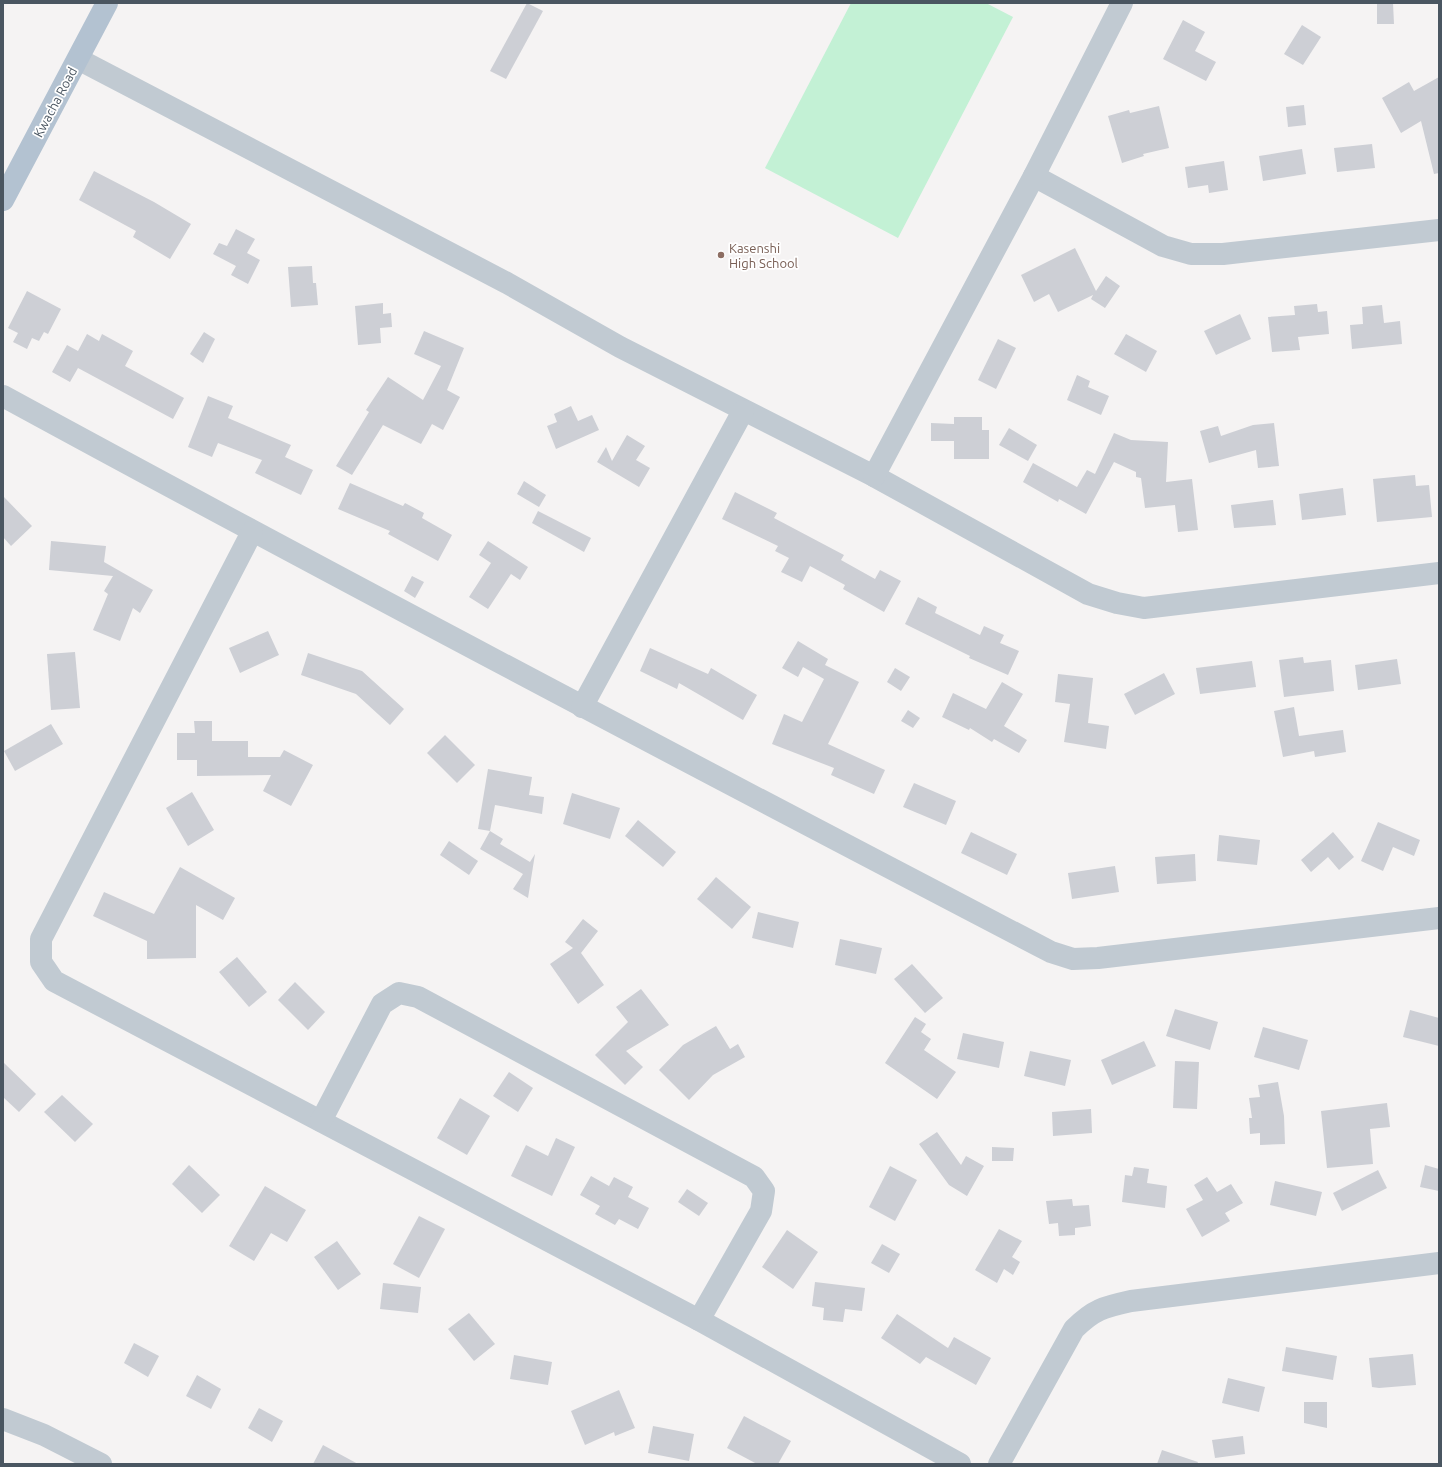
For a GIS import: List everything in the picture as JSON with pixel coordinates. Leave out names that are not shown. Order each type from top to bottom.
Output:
[{"type":"main road","name":"Kwacha Road","points":[[5,189],[78,59],[107,3]]},
{"type":"street","points":[[874,476],[1034,176],[1122,3]]},
{"type":"street","points":[[78,59],[500,279],[620,347],[874,476],[1088,594],[1117,603],[1144,608],[1439,573]]},
{"type":"street","points":[[1034,176],[1163,246],[1191,254],[1231,253],[1439,230]]},
{"type":"street","points":[[3,396],[252,532],[582,707],[1051,952],[1074,958],[1098,958],[1439,918]]},
{"type":"street","points":[[582,707],[743,410]]},
{"type":"street","points":[[252,532],[41,939],[41,962],[54,980],[699,1320],[960,1464]]},
{"type":"street","points":[[321,1120],[382,1004],[399,993],[418,997],[754,1177],[764,1191],[760,1211],[699,1320]]},
{"type":"street","points":[[999,1464],[1074,1329],[1086,1317],[1100,1308],[1131,1301],[1439,1263]]},
{"type":"street","points":[[3,1419],[44,1434],[93,1462]]},
{"type":"green space","points":[[851,3],[986,3],[1013,17],[898,238],[765,168]]},
{"type":"building","points":[[527,3],[543,11],[506,79],[490,71]]},
{"type":"building","points":[[1377,3],[1393,3],[1394,24],[1377,24]]},
{"type":"building","points":[[1183,20],[1205,32],[1195,51],[1216,62],[1206,81],[1163,59]]},
{"type":"building","points":[[1302,25],[1321,37],[1303,65],[1284,54]]},
{"type":"building","points":[[1439,77],[1439,173],[1434,174],[1421,121],[1401,133],[1382,98],[1409,82],[1414,91]]},
{"type":"building","points":[[1304,105],[1306,125],[1288,127],[1286,107]]},
{"type":"building","points":[[1159,106],[1169,148],[1143,154],[1144,156],[1122,163],[1108,116],[1129,110],[1130,113]]},
{"type":"building","points":[[1372,144],[1375,168],[1337,172],[1334,148]]},
{"type":"building","points":[[1302,149],[1306,174],[1263,181],[1259,156]]},
{"type":"building","points":[[1224,161],[1228,190],[1209,193],[1208,185],[1188,188],[1185,167]]},
{"type":"building","points":[[94,171],[154,202],[191,224],[170,259],[133,237],[136,231],[79,200]]},
{"type":"building","points":[[236,229],[255,239],[247,253],[260,260],[248,284],[231,275],[236,266],[213,254],[219,243],[227,246]]},
{"type":"building","points":[[1075,248],[1096,291],[1106,276],[1120,286],[1105,308],[1091,299],[1093,295],[1058,312],[1049,294],[1034,302],[1021,275]]},
{"type":"building","points":[[312,266],[313,283],[316,283],[318,305],[291,307],[288,267]]},
{"type":"building","points":[[27,291],[61,309],[48,334],[44,332],[39,341],[32,338],[27,349],[13,342],[18,333],[8,328]]},
{"type":"building","points":[[383,303],[383,314],[391,313],[392,327],[380,328],[381,343],[358,345],[355,306]]},
{"type":"building","points":[[1317,304],[1318,312],[1327,311],[1329,334],[1298,337],[1300,350],[1272,352],[1268,317],[1295,315],[1294,306]]},
{"type":"building","points":[[1382,305],[1384,323],[1400,321],[1402,344],[1352,349],[1350,325],[1363,324],[1362,307]]},
{"type":"building","points":[[1240,314],[1251,339],[1216,355],[1204,331]]},
{"type":"building","points":[[424,331],[464,348],[447,390],[460,397],[443,430],[432,424],[421,444],[383,425],[352,475],[336,466],[369,412],[366,410],[388,377],[423,400],[441,366],[414,354]]},
{"type":"building","points":[[204,332],[215,339],[203,363],[190,354]]},
{"type":"building","points":[[87,334],[99,341],[102,334],[133,351],[125,366],[184,398],[173,419],[78,368],[70,382],[52,372],[67,345],[78,351]]},
{"type":"building","points":[[1126,334],[1157,351],[1146,372],[1114,354]]},
{"type":"building","points":[[998,339],[1016,348],[996,389],[978,380]]},
{"type":"building","points":[[1077,375],[1090,381],[1088,387],[1109,396],[1101,415],[1067,400]]},
{"type":"building","points":[[208,396],[233,406],[228,418],[291,445],[285,457],[313,470],[301,495],[255,473],[262,460],[218,443],[212,457],[188,447]]},
{"type":"building","points":[[571,406],[578,421],[592,415],[599,430],[556,449],[547,426],[557,422],[554,414]]},
{"type":"building","points":[[954,417],[982,417],[982,430],[989,430],[989,459],[954,459],[954,441],[931,441],[931,423],[954,424]]},
{"type":"building","points":[[1274,423],[1279,466],[1258,468],[1256,450],[1209,463],[1200,431],[1218,426],[1221,436],[1253,425]]},
{"type":"building","points":[[1009,428],[1037,445],[1028,461],[999,445]]},
{"type":"building","points":[[1114,433],[1131,440],[1168,442],[1166,482],[1192,479],[1198,530],[1178,532],[1175,505],[1145,508],[1141,478],[1136,477],[1136,472],[1114,462],[1086,514],[1059,499],[1058,502],[1023,482],[1033,463],[1077,487],[1087,470],[1095,474]]},
{"type":"building","points":[[627,435],[645,446],[636,460],[650,468],[639,487],[597,462],[606,447],[612,461]]},
{"type":"building","points":[[1415,475],[1416,486],[1429,485],[1432,517],[1377,522],[1373,479]]},
{"type":"building","points":[[524,481],[546,495],[539,507],[517,494]]},
{"type":"building","points":[[350,483],[403,506],[405,503],[424,513],[422,518],[452,535],[438,561],[388,534],[390,531],[338,509]]},
{"type":"building","points":[[1343,488],[1346,515],[1302,520],[1299,494]]},
{"type":"building","points":[[735,492],[777,513],[774,518],[844,555],[841,560],[875,579],[880,570],[901,581],[884,612],[843,589],[845,585],[810,566],[802,582],[781,572],[789,558],[775,551],[778,546],[722,519]]},
{"type":"building","points":[[3,496],[32,526],[11,546],[3,537]]},
{"type":"building","points":[[1273,500],[1276,525],[1234,528],[1231,505]]},
{"type":"building","points":[[538,511],[591,538],[584,552],[532,523]]},
{"type":"building","points":[[51,541],[106,546],[104,562],[153,590],[140,613],[133,608],[120,641],[93,630],[108,594],[104,591],[113,576],[49,570]]},
{"type":"building","points":[[488,541],[528,567],[520,580],[511,574],[488,609],[469,597],[491,563],[479,555]]},
{"type":"building","points":[[412,576],[424,582],[415,598],[404,591]]},
{"type":"building","points":[[918,597],[937,607],[935,613],[980,635],[984,626],[1004,635],[1000,643],[1019,651],[1008,675],[969,658],[970,656],[905,624]]},
{"type":"building","points":[[268,631],[279,655],[240,673],[229,648]]},
{"type":"building","points":[[798,641],[828,659],[825,665],[859,682],[828,744],[885,770],[874,794],[831,775],[834,768],[772,744],[784,714],[802,722],[824,679],[803,667],[798,677],[782,668]]},
{"type":"building","points":[[650,648],[708,674],[711,668],[757,695],[743,720],[679,683],[677,689],[640,671]]},
{"type":"building","points":[[75,652],[80,708],[51,710],[47,654]]},
{"type":"building","points":[[308,653],[362,671],[404,709],[390,725],[356,694],[301,675]]},
{"type":"building","points":[[1303,657],[1304,663],[1331,660],[1334,691],[1284,697],[1279,660]]},
{"type":"building","points":[[1397,659],[1401,684],[1358,690],[1355,665]]},
{"type":"building","points":[[1252,661],[1256,687],[1200,694],[1196,668]]},
{"type":"building","points":[[895,668],[910,677],[901,691],[887,682]]},
{"type":"building","points":[[1164,673],[1175,694],[1135,715],[1124,694]]},
{"type":"building","points":[[1058,674],[1093,678],[1088,723],[1109,726],[1106,749],[1064,742],[1070,704],[1055,702]]},
{"type":"building","points":[[1002,682],[1023,694],[1004,726],[1027,740],[1019,753],[994,739],[992,742],[970,728],[969,730],[942,717],[953,693],[986,709]]},
{"type":"building","points":[[1294,707],[1299,736],[1343,730],[1346,752],[1315,757],[1314,751],[1283,757],[1274,711]]},
{"type":"building","points":[[908,710],[920,718],[913,728],[901,721]]},
{"type":"building","points":[[194,721],[212,721],[212,741],[248,741],[248,757],[280,757],[284,750],[313,765],[291,806],[263,791],[271,775],[197,776],[197,760],[177,760],[177,733],[195,733]]},
{"type":"building","points":[[51,724],[63,744],[15,771],[4,751]]},
{"type":"building","points":[[445,735],[475,765],[457,783],[427,753]]},
{"type":"building","points":[[488,769],[532,777],[529,795],[544,797],[542,814],[495,805],[490,831],[478,829]]},
{"type":"building","points":[[914,783],[956,801],[946,825],[903,807]]},
{"type":"building","points":[[192,792],[214,830],[188,846],[166,808]]},
{"type":"building","points":[[572,793],[620,808],[610,839],[563,824]]},
{"type":"building","points":[[638,820],[676,852],[663,867],[625,836]]},
{"type":"building","points":[[1378,822],[1420,840],[1414,856],[1393,847],[1383,871],[1361,861]]},
{"type":"building","points":[[490,831],[503,839],[500,844],[530,862],[535,854],[528,898],[513,889],[523,874],[480,849]]},
{"type":"building","points":[[971,832],[1017,854],[1007,875],[961,853]]},
{"type":"building","points":[[1333,832],[1354,857],[1339,870],[1328,857],[1311,872],[1301,860]]},
{"type":"building","points":[[1219,835],[1260,840],[1257,865],[1217,861]]},
{"type":"building","points":[[449,841],[478,861],[469,875],[440,855]]},
{"type":"building","points":[[1195,854],[1196,881],[1157,884],[1155,857]]},
{"type":"building","points":[[1115,866],[1119,892],[1072,899],[1068,873]]},
{"type":"building","points":[[180,867],[235,898],[223,920],[196,905],[196,958],[147,959],[147,941],[93,916],[104,892],[154,914]]},
{"type":"building","points":[[716,877],[751,907],[732,929],[697,899]]},
{"type":"building","points":[[758,912],[799,922],[793,948],[752,938]]},
{"type":"building","points":[[583,919],[598,931],[581,953],[604,985],[578,1004],[550,964],[573,948],[565,942]]},
{"type":"building","points":[[840,939],[882,948],[876,974],[835,965]]},
{"type":"building","points":[[237,957],[267,992],[249,1007],[219,972]]},
{"type":"building","points":[[912,964],[943,998],[925,1013],[894,979]]},
{"type":"building","points":[[295,982],[325,1012],[308,1030],[278,1000]]},
{"type":"building","points":[[641,989],[669,1025],[626,1051],[643,1067],[625,1085],[595,1055],[628,1022],[616,1007]]},
{"type":"building","points":[[1175,1009],[1218,1022],[1210,1050],[1166,1036]]},
{"type":"building","points":[[1410,1010],[1439,1018],[1439,1046],[1403,1037]]},
{"type":"building","points":[[915,1017],[926,1024],[921,1032],[931,1039],[924,1050],[956,1072],[937,1099],[885,1063]]},
{"type":"building","points":[[716,1026],[730,1049],[738,1044],[745,1057],[713,1075],[689,1100],[659,1070],[683,1045]]},
{"type":"building","points":[[1263,1027],[1308,1040],[1299,1070],[1254,1057]]},
{"type":"building","points":[[963,1033],[1004,1042],[999,1068],[957,1059]]},
{"type":"building","points":[[1144,1041],[1156,1066],[1112,1085],[1101,1060]]},
{"type":"building","points":[[1030,1051],[1071,1060],[1065,1086],[1024,1076]]},
{"type":"building","points":[[1175,1061],[1199,1062],[1197,1109],[1173,1108]]},
{"type":"building","points":[[3,1062],[36,1094],[19,1112],[3,1097]]},
{"type":"building","points":[[509,1072],[533,1088],[518,1112],[493,1096]]},
{"type":"building","points":[[1278,1082],[1284,1116],[1285,1144],[1260,1145],[1260,1133],[1250,1134],[1249,1118],[1252,1118],[1249,1098],[1260,1097],[1258,1085]]},
{"type":"building","points":[[62,1095],[93,1124],[75,1142],[44,1112]]},
{"type":"building","points":[[460,1098],[490,1116],[467,1155],[437,1138]]},
{"type":"building","points":[[1387,1103],[1390,1127],[1370,1129],[1373,1164],[1327,1168],[1321,1111]]},
{"type":"building","points":[[1091,1109],[1092,1133],[1053,1136],[1052,1112]]},
{"type":"building","points":[[937,1132],[961,1165],[966,1156],[984,1166],[967,1196],[949,1185],[919,1144]]},
{"type":"building","points":[[556,1138],[575,1147],[552,1196],[511,1176],[526,1145],[548,1156]]},
{"type":"building","points":[[992,1147],[1014,1148],[1013,1161],[992,1161]]},
{"type":"building","points":[[189,1165],[220,1195],[202,1213],[172,1184]]},
{"type":"building","points":[[1425,1165],[1439,1169],[1439,1191],[1420,1187]]},
{"type":"building","points":[[890,1166],[917,1180],[895,1221],[869,1207]]},
{"type":"building","points":[[1134,1167],[1149,1169],[1147,1183],[1167,1186],[1165,1208],[1122,1202],[1125,1175],[1132,1176]]},
{"type":"building","points":[[1378,1170],[1387,1188],[1342,1211],[1333,1193]]},
{"type":"building","points":[[591,1176],[609,1186],[614,1177],[633,1187],[628,1197],[649,1208],[638,1229],[619,1219],[615,1225],[595,1214],[600,1206],[580,1195]]},
{"type":"building","points":[[1207,1177],[1217,1192],[1231,1184],[1243,1203],[1225,1213],[1230,1221],[1202,1237],[1186,1209],[1203,1200],[1194,1185]]},
{"type":"building","points":[[1275,1181],[1322,1192],[1316,1216],[1270,1205]]},
{"type":"building","points":[[265,1186],[306,1210],[287,1242],[271,1233],[254,1261],[229,1246]]},
{"type":"building","points":[[687,1189],[708,1203],[699,1216],[678,1202]]},
{"type":"building","points":[[1072,1199],[1073,1206],[1089,1205],[1091,1226],[1075,1228],[1075,1235],[1059,1236],[1058,1223],[1049,1224],[1046,1201]]},
{"type":"building","points":[[419,1216],[445,1229],[419,1278],[393,1264]]},
{"type":"building","points":[[999,1229],[1022,1241],[1012,1257],[1020,1262],[1013,1275],[1004,1269],[997,1283],[975,1270]]},
{"type":"building","points":[[787,1230],[818,1252],[793,1289],[762,1267]]},
{"type":"building","points":[[337,1241],[361,1274],[338,1290],[314,1257]]},
{"type":"building","points":[[882,1244],[900,1254],[889,1273],[871,1263]]},
{"type":"building","points":[[815,1282],[865,1288],[862,1311],[845,1309],[843,1322],[823,1320],[824,1308],[812,1306]]},
{"type":"building","points":[[383,1283],[421,1287],[418,1313],[380,1309]]},
{"type":"building","points":[[469,1313],[495,1344],[474,1361],[448,1329]]},
{"type":"building","points":[[897,1314],[948,1348],[954,1337],[991,1358],[976,1385],[926,1357],[920,1364],[881,1338]]},
{"type":"building","points":[[134,1343],[159,1356],[148,1377],[124,1363]]},
{"type":"building","points":[[1286,1347],[1337,1356],[1333,1380],[1282,1371]]},
{"type":"building","points":[[1413,1354],[1416,1385],[1379,1388],[1372,1387],[1369,1358]]},
{"type":"building","points":[[514,1355],[552,1362],[548,1385],[510,1379]]},
{"type":"building","points":[[197,1375],[221,1389],[211,1409],[186,1396]]},
{"type":"building","points":[[1228,1378],[1265,1387],[1259,1412],[1222,1403]]},
{"type":"building","points":[[619,1390],[635,1428],[615,1436],[614,1432],[585,1445],[571,1411]]},
{"type":"building","points":[[1304,1402],[1327,1402],[1327,1428],[1304,1423]]},
{"type":"building","points":[[259,1408],[283,1421],[272,1442],[248,1428]]},
{"type":"building","points":[[744,1416],[791,1441],[778,1464],[757,1464],[727,1448]]},
{"type":"building","points":[[653,1426],[694,1434],[689,1461],[648,1453]]},
{"type":"building","points":[[1243,1436],[1245,1454],[1215,1458],[1212,1440]]},
{"type":"building","points":[[323,1445],[358,1464],[313,1464]]},
{"type":"building","points":[[1162,1450],[1198,1462],[1197,1464],[1157,1464]]},
{"type":"place","name":"Kasenshi High School","points":[[721,255]]}]
